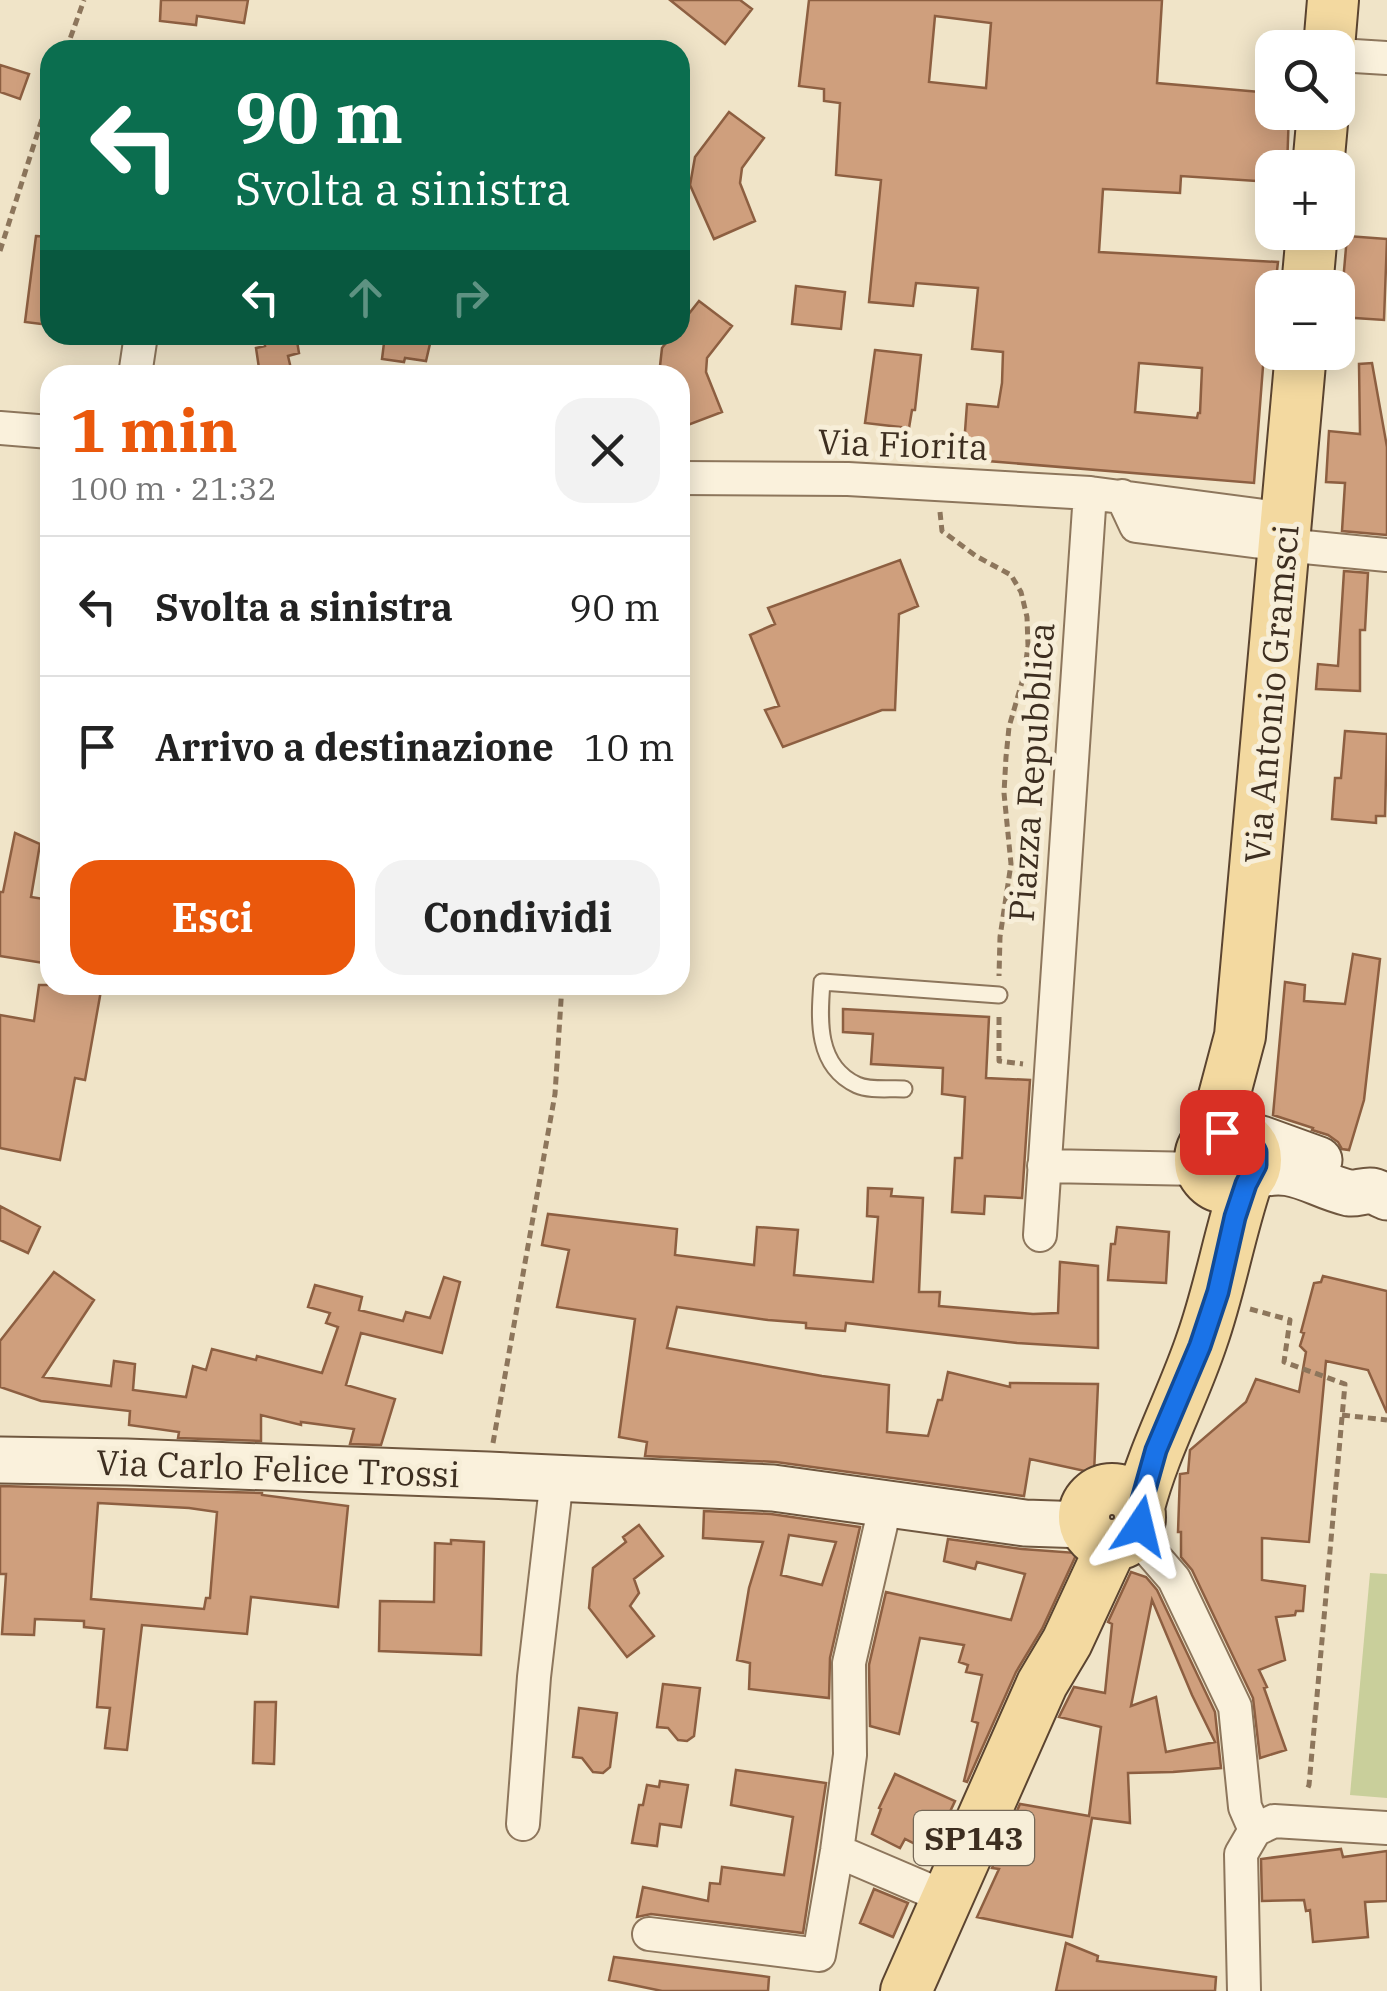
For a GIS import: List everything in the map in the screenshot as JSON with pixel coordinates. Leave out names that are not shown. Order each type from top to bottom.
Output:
[{"type":"main road","points":[[1330,30],[1333,0]]},
{"type":"main road","name":"Via Antonio Gramsci","points":[[1111,1522],[1156,1450],[1200,1346],[1216,1299],[1229,1237],[1230,1161],[1218,1120],[1240,1036],[1299,370]]},
{"type":"main road","name":"Via Antonio Gramsci","points":[[1111,1522],[1136,1441],[1181,1338],[1197,1287],[1210,1212],[1230,1161]]},
{"type":"main road","name":"SP143","points":[[906,1991],[1042,1684],[1054,1635],[1111,1522]]},
{"type":"street","points":[[1355,56],[1387,58]]},
{"type":"street","points":[[0,428],[40,431]]},
{"type":"street","name":"Via Fiorita","points":[[690,478],[848,480],[1106,494],[1387,554]]},
{"type":"street","name":"Piazza Repubblica","points":[[1040,1235],[1051,1062],[1106,494]]},
{"type":"street","points":[[1044,1166],[1230,1161],[1262,1139],[1360,1176],[1378,1194]]},
{"type":"street","name":"Via Carlo Felice Trossi","points":[[0,1460],[772,1488],[1025,1523],[1111,1522]]},
{"type":"street","points":[[523,1824],[534,1677],[557,1478]]},
{"type":"street","points":[[649,1934],[819,1954],[850,1755],[849,1663],[886,1503]]},
{"type":"street","points":[[1111,1522],[1174,1579],[1235,1707],[1244,1807],[1255,1830]]},
{"type":"street","points":[[1244,1991],[1241,1854],[1255,1830],[1274,1821],[1387,1828]]},
{"type":"street","points":[[838,1851],[946,1898]]},
{"type":"lane","points":[[904,1089],[860,1087],[834,1070],[822,1044],[822,982],[1000,995]]},
{"type":"path","points":[[70,40],[84,0]]},
{"type":"path","points":[[0,251],[40,125]]},
{"type":"path","points":[[938,484],[942,532],[1011,575],[1021,592],[1028,618],[1024,676],[1009,727],[1006,757],[1004,793],[1011,864],[1000,937],[999,1061],[1051,1062]]},
{"type":"path","points":[[488,1475],[555,1094],[561,995]]},
{"type":"path","points":[[1216,1299],[1290,1320],[1284,1362],[1344,1384],[1309,1785],[1292,1822]]},
{"type":"path","points":[[1342,1415],[1387,1420]]},
{"type":"green space","points":[[1370,1573],[1387,1574],[1387,1798],[1350,1795]]},
{"type":"building","points":[[161,0],[248,0],[244,23],[197,16],[196,25],[160,21]]},
{"type":"building","points":[[670,0],[740,0],[752,9],[725,44]]},
{"type":"building","points":[[809,0],[1162,0],[1157,83],[1255,92],[1255,130],[1288,130],[1288,150],[1255,150],[1255,181],[1181,176],[1180,193],[1103,189],[1099,252],[1278,262],[1277,270],[1255,270],[1255,370],[1263,370],[1254,483],[963,459],[967,404],[998,407],[1003,352],[972,349],[978,288],[916,283],[913,306],[869,302],[881,180],[836,175],[840,103],[824,101],[824,89],[799,86]],"holes":[[[935,16],[991,23],[986,88],[929,82]],[[1139,363],[1202,368],[1197,418],[1135,412]]]},
{"type":"building","points":[[0,65],[29,74],[20,99],[0,92]]},
{"type":"building","points":[[729,112],[764,138],[742,168],[740,183],[755,221],[714,239],[690,185],[695,157]]},
{"type":"building","points":[[36,236],[40,236],[40,324],[25,322]]},
{"type":"building","points":[[1355,237],[1387,239],[1384,320],[1355,318],[1355,270],[1344,270],[1346,250],[1355,250]]},
{"type":"building","points":[[796,286],[845,292],[841,329],[792,324]]},
{"type":"building","points":[[699,301],[732,326],[707,358],[706,372],[722,412],[690,424],[690,365],[660,365],[664,345],[690,345],[690,312]]},
{"type":"building","points":[[298,345],[299,353],[288,356],[290,365],[259,365],[256,348]]},
{"type":"building","points":[[384,345],[430,345],[426,361],[382,359]]},
{"type":"building","points":[[875,350],[921,355],[915,410],[909,428],[865,423]]},
{"type":"building","points":[[1372,363],[1387,447],[1387,535],[1342,531],[1345,483],[1326,482],[1329,431],[1360,434],[1359,364]]},
{"type":"building","points":[[900,560],[918,606],[899,614],[895,710],[882,710],[783,747],[765,710],[779,706],[750,635],[775,624],[768,608]]},
{"type":"building","points":[[1344,571],[1368,573],[1365,630],[1360,630],[1360,691],[1316,689],[1318,664],[1338,666]]},
{"type":"building","points":[[1345,731],[1387,734],[1385,816],[1376,816],[1376,823],[1332,819],[1335,778],[1341,778]]},
{"type":"building","points":[[15,833],[40,844],[31,897],[40,898],[40,962],[0,956],[3,892]]},
{"type":"building","points":[[1353,954],[1380,959],[1364,1100],[1349,1150],[1313,1128],[1273,1115],[1285,982],[1305,985],[1304,1001],[1345,1004]]},
{"type":"building","points":[[39,985],[40,995],[100,995],[85,1080],[75,1078],[60,1160],[0,1148],[0,1015],[34,1021]]},
{"type":"building","points":[[843,1009],[989,1017],[986,1078],[1030,1080],[1022,1198],[985,1196],[984,1214],[952,1212],[955,1158],[962,1158],[965,1097],[942,1094],[943,1068],[871,1064],[873,1034],[843,1032]]},
{"type":"building","points":[[868,1188],[892,1189],[891,1196],[923,1198],[919,1292],[940,1292],[939,1306],[1058,1313],[1060,1262],[1098,1266],[1098,1348],[1017,1343],[846,1323],[845,1331],[806,1328],[806,1323],[677,1307],[667,1348],[889,1385],[887,1432],[928,1436],[948,1372],[1010,1387],[1010,1383],[1098,1384],[1094,1473],[1030,1459],[1024,1496],[776,1462],[645,1456],[647,1442],[619,1437],[635,1319],[557,1307],[569,1250],[542,1245],[548,1214],[677,1229],[675,1255],[754,1265],[757,1227],[798,1230],[794,1275],[873,1282],[878,1217],[867,1216]]},
{"type":"building","points":[[0,1206],[40,1227],[28,1253],[0,1240]]},
{"type":"building","points":[[1117,1227],[1169,1232],[1166,1283],[1108,1280],[1111,1244],[1115,1244]]},
{"type":"building","points":[[54,1272],[94,1300],[43,1377],[111,1386],[114,1361],[135,1364],[133,1390],[186,1397],[193,1366],[206,1370],[212,1349],[322,1373],[338,1327],[326,1323],[330,1313],[308,1307],[315,1285],[362,1297],[359,1310],[403,1321],[406,1312],[430,1318],[444,1277],[460,1282],[442,1353],[361,1333],[346,1385],[395,1399],[381,1445],[350,1444],[354,1429],[301,1425],[261,1415],[261,1441],[178,1438],[179,1432],[129,1425],[130,1411],[41,1401],[0,1387],[0,1341]]},
{"type":"building","points":[[1323,1276],[1387,1291],[1387,1413],[1368,1370],[1326,1361],[1309,1542],[1262,1538],[1262,1580],[1305,1586],[1303,1611],[1276,1617],[1285,1660],[1259,1670],[1286,1750],[1260,1758],[1253,1698],[1192,1570],[1181,1557],[1180,1474],[1188,1473],[1190,1450],[1246,1402],[1256,1379],[1299,1392],[1306,1352],[1300,1346],[1304,1333],[1301,1332],[1314,1283],[1321,1282]]},
{"type":"building","points":[[0,1486],[262,1493],[348,1506],[338,1607],[251,1597],[247,1634],[142,1625],[127,1750],[105,1748],[110,1708],[97,1707],[104,1629],[84,1627],[84,1621],[35,1619],[34,1635],[2,1634],[6,1574],[0,1574]],"holes":[[[98,1503],[217,1512],[210,1598],[206,1598],[204,1609],[91,1599]]]},
{"type":"building","points":[[704,1511],[771,1514],[860,1527],[830,1658],[829,1698],[749,1689],[750,1663],[737,1660],[749,1588],[763,1542],[703,1538]],"holes":[[[789,1535],[836,1542],[822,1585],[781,1575]]]},
{"type":"building","points":[[639,1525],[663,1556],[634,1579],[639,1593],[630,1606],[654,1636],[627,1657],[589,1608],[593,1568],[626,1542],[623,1537]]},
{"type":"building","points":[[948,1539],[1077,1553],[1042,1629],[1016,1672],[967,1782],[964,1781],[978,1723],[972,1721],[982,1675],[966,1672],[968,1665],[959,1662],[964,1645],[920,1638],[899,1734],[870,1726],[869,1665],[886,1592],[1011,1620],[1025,1574],[977,1562],[975,1569],[944,1561]]},
{"type":"building","points":[[451,1540],[484,1542],[481,1655],[379,1651],[380,1601],[434,1602],[435,1543],[451,1544]]},
{"type":"building","points":[[1131,1572],[1146,1577],[1157,1590],[1215,1712],[1221,1768],[1128,1773],[1130,1823],[1092,1818],[1072,1937],[977,1917],[999,1869],[992,1868],[1020,1804],[1089,1816],[1101,1727],[1059,1717],[1074,1687],[1105,1693],[1112,1624],[1108,1622]],"holes":[[[1152,1600],[1215,1742],[1166,1752],[1156,1697],[1131,1706]]]},
{"type":"building","points":[[663,1684],[700,1688],[694,1736],[687,1741],[678,1740],[668,1728],[657,1727]]},
{"type":"building","points":[[255,1702],[276,1702],[274,1764],[253,1763]]},
{"type":"building","points":[[579,1708],[617,1713],[610,1767],[603,1773],[593,1772],[582,1758],[573,1757]]},
{"type":"building","points":[[736,1770],[826,1783],[803,1933],[651,1914],[637,1917],[643,1887],[708,1901],[710,1883],[720,1884],[722,1867],[784,1875],[793,1817],[731,1805]]},
{"type":"building","points":[[895,1774],[955,1801],[931,1852],[905,1839],[900,1848],[872,1834]]},
{"type":"building","points":[[660,1781],[688,1785],[681,1827],[660,1824],[657,1846],[632,1843],[647,1785],[659,1787]]},
{"type":"building","points":[[1341,1849],[1343,1857],[1387,1851],[1387,1901],[1365,1902],[1368,1937],[1313,1942],[1310,1910],[1306,1911],[1304,1900],[1262,1901],[1261,1859]]},
{"type":"building","points":[[874,1889],[908,1903],[893,1937],[860,1923]]},
{"type":"building","points":[[1066,1943],[1098,1956],[1097,1961],[1216,1977],[1215,1991],[1056,1991]]},
{"type":"building","points":[[614,1957],[769,1977],[768,1991],[662,1991],[609,1980]]},
{"type":"route","points":[[1140,1526],[1143,1492],[1156,1450],[1200,1346],[1218,1292],[1235,1217],[1256,1165],[1256,1152],[1248,1138],[1238,1132],[1222,1132]]}]
